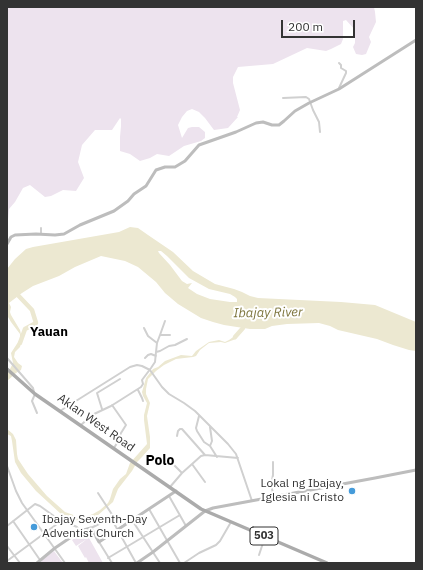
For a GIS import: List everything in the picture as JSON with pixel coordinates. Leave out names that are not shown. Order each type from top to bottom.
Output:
[{"type":"main road","name":"Aklan West Road","points":[[7,369],[34,393],[205,511],[327,563]]},
{"type":"street","points":[[7,244],[11,237],[15,235],[41,234],[55,236],[64,234],[80,225],[114,211],[146,186],[156,170],[164,167],[175,167],[185,161],[199,145],[256,123],[263,122],[272,125],[279,125],[294,111],[339,89],[416,40]]},
{"type":"street","points":[[339,63],[341,68],[346,71],[339,89]]},
{"type":"street","points":[[283,98],[306,97],[309,99],[319,122],[320,132]]},
{"type":"street","points":[[41,228],[41,234]]},
{"type":"street","points":[[81,426],[92,415],[138,390],[143,385],[142,380],[155,362],[157,343],[165,321]]},
{"type":"street","points":[[144,328],[148,336],[157,343]]},
{"type":"street","points":[[160,335],[170,335]]},
{"type":"street","points":[[156,352],[187,339]]},
{"type":"street","points":[[146,358],[151,354],[156,356]]},
{"type":"street","points":[[7,358],[34,388],[32,400],[37,413]]},
{"type":"street","points":[[60,411],[130,367],[137,365],[142,366],[150,370],[169,394],[184,403],[228,444],[238,458],[252,501]]},
{"type":"street","points":[[102,409],[97,393],[120,379]]},
{"type":"street","points":[[138,390],[143,401]]},
{"type":"street","points":[[112,405],[126,425],[114,448]]},
{"type":"street","points":[[199,416],[196,431],[218,457]]},
{"type":"street","points":[[210,426],[212,442],[210,446]]},
{"type":"street","points":[[177,436],[178,431],[182,429],[205,456]]},
{"type":"street","points":[[186,526],[169,496],[170,487],[182,473],[201,456],[238,458]]},
{"type":"street","points":[[169,460],[182,473]]},
{"type":"street","points":[[273,462],[271,485],[274,497]]},
{"type":"street","points":[[192,464],[205,482]]},
{"type":"street","points":[[7,466],[19,497],[65,563]]},
{"type":"street","points":[[98,493],[113,516],[112,518],[117,530],[136,563],[168,541],[205,511],[213,508],[416,470]]},
{"type":"street","points":[[262,484],[271,485]]},
{"type":"street","points":[[99,542],[176,491]]},
{"type":"street","points":[[7,525],[35,504],[61,521],[73,525],[80,530]]},
{"type":"street","points":[[149,509],[180,563]]},
{"type":"street","points":[[108,558],[180,515]]},
{"type":"street","points":[[13,521],[39,562],[80,530],[91,528],[112,518]]},
{"type":"street","points":[[132,520],[160,563]]},
{"type":"street","points":[[7,561],[61,521]]},
{"type":"street","points":[[184,563],[199,553],[216,545],[231,522]]},
{"type":"street","points":[[91,528],[112,563]]},
{"type":"street","points":[[259,555],[265,537]]},
{"type":"street","points":[[7,546],[20,563]]},
{"type":"shaded area","points":[[7,7],[374,7],[376,22],[369,37],[371,42],[366,54],[356,54],[353,47],[355,43],[355,30],[346,20],[343,21],[343,39],[341,44],[331,49],[326,51],[307,48],[273,64],[238,67],[233,77],[233,83],[240,110],[238,117],[228,128],[214,130],[199,112],[192,109],[187,111],[178,125],[182,138],[188,128],[199,127],[205,132],[205,138],[201,141],[184,146],[169,156],[157,154],[140,161],[130,154],[120,151],[120,118],[112,130],[95,130],[82,145],[78,162],[84,178],[76,191],[63,190],[51,196],[45,197],[30,185],[23,188],[9,209],[7,231]]},
{"type":"shaded area","points":[[83,533],[87,539],[76,546],[72,540]]},
{"type":"shaded area","points":[[89,538],[103,563],[89,563],[86,557],[85,558],[78,546]]},
{"type":"shaded area","points":[[54,551],[63,563],[42,563],[41,561]]},
{"type":"water","name":"Ibajay River","points":[[130,227],[138,228],[173,252],[193,271],[215,284],[234,289],[250,296],[258,298],[375,305],[416,322],[416,351],[377,339],[338,330],[319,323],[287,324],[272,326],[265,329],[250,329],[213,322],[201,318],[178,304],[165,293],[156,282],[138,267],[125,261],[101,256],[75,267],[59,276],[33,286],[9,303],[11,307],[11,315],[20,330],[22,339],[20,347],[15,352],[14,357],[22,366],[21,370],[7,381],[7,375],[13,363],[11,353],[20,339],[20,334],[11,322],[7,313],[7,269],[26,249],[119,232]],"holes":[[[158,251],[161,251],[189,278],[209,289],[230,294],[237,299],[237,302],[210,299],[197,294],[188,288],[192,283],[187,284],[182,281]]]},
{"type":"water","points":[[239,333],[236,339],[225,343],[209,343],[200,350],[196,356],[176,359],[164,365],[148,379],[146,394],[150,403],[147,416],[150,448],[137,462],[118,489],[113,502],[97,516],[80,522],[61,514],[36,491],[21,473],[15,462],[11,436],[7,434],[7,429],[13,434],[16,440],[18,459],[28,474],[47,496],[65,512],[82,518],[100,510],[108,503],[113,489],[120,479],[126,474],[130,463],[147,444],[144,415],[147,403],[142,392],[146,378],[153,369],[165,361],[181,355],[192,356],[196,351],[209,342],[219,340],[225,342]]},
{"type":"waterway","points":[[14,291],[32,310],[36,323],[25,329],[20,343]]},
{"type":"waterway","points":[[235,337],[243,328]]},
{"type":"place","name":"Lokal ng Ibajay, Iglesia ni Cristo","points":[[352,491]]},
{"type":"place","name":"Ibajay Seventh-Day Adventist Church","points":[[34,527]]},
{"type":"district","name":"Yauan","points":[[49,332]]},
{"type":"district","name":"Polo","points":[[160,461]]}]
